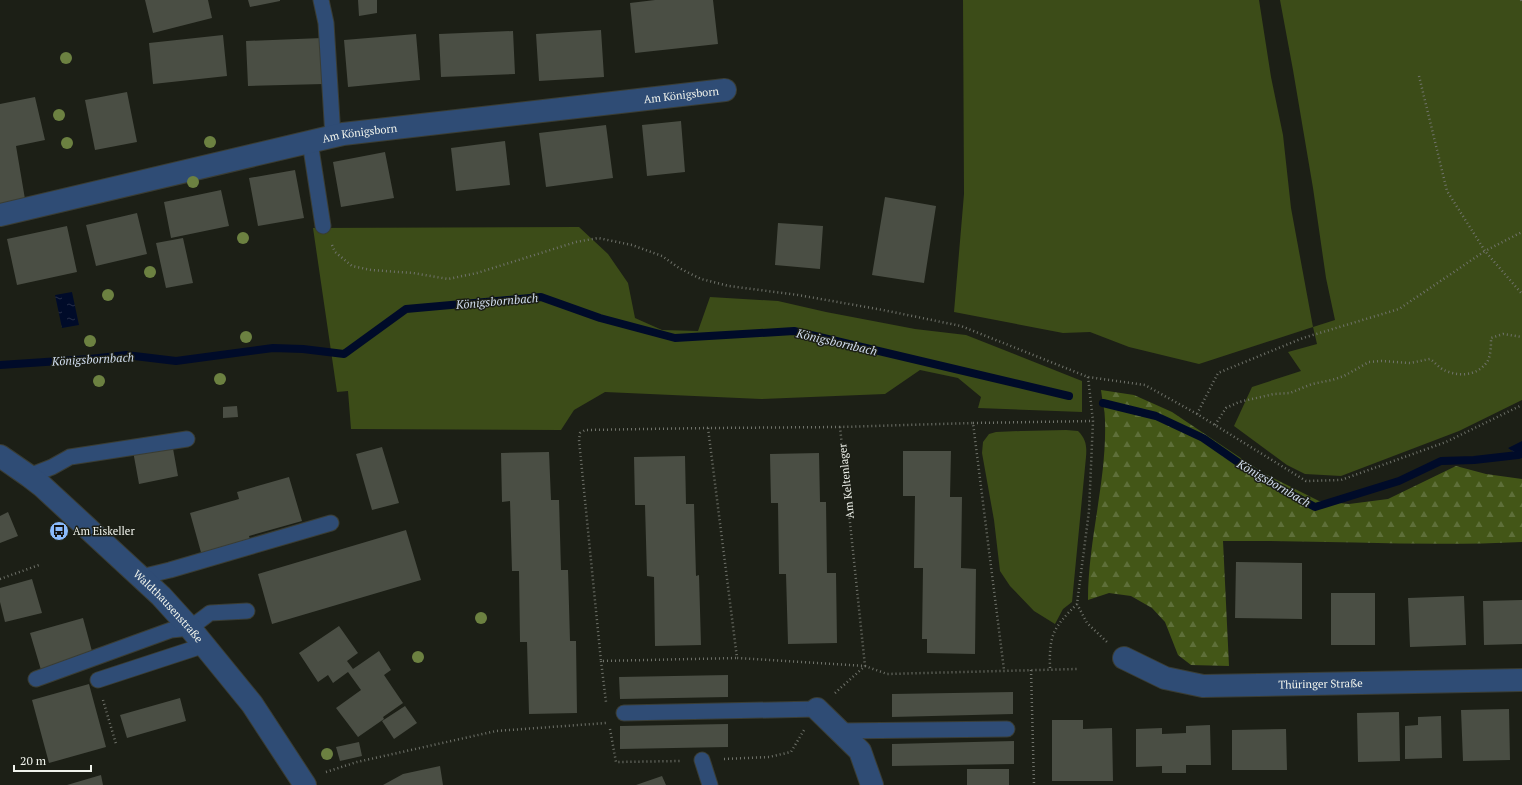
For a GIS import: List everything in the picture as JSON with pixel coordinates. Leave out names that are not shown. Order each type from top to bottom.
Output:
[{"type":"street","name":"Am Königsborn","points":[[0,214],[343,134],[725,90]]},
{"type":"street","name":"Waldthausenstraße","points":[[0,456],[29,476],[98,536],[161,596],[205,645],[252,704],[305,785]]},
{"type":"street","name":"Thüringer Straße","points":[[1124,658],[1165,678],[1203,686],[1522,680]]},
{"type":"street","points":[[817,709],[860,751],[872,785]]},
{"type":"lane","points":[[321,0],[326,24],[333,137]]},
{"type":"lane","points":[[310,142],[323,226]]},
{"type":"lane","points":[[29,476],[52,467],[70,457],[187,439]]},
{"type":"lane","points":[[141,577],[331,523]]},
{"type":"lane","points":[[36,679],[171,630],[190,628],[210,613],[247,611]]},
{"type":"lane","points":[[98,680],[205,645]]},
{"type":"lane","points":[[624,714],[817,709]]},
{"type":"lane","points":[[839,731],[1007,729]]},
{"type":"lane","points":[[702,760],[710,785]]},
{"type":"path","points":[[1419,76],[1447,191],[1485,251],[1522,294]]},
{"type":"path","points":[[323,226],[335,252],[352,266],[371,270],[413,273],[448,279],[477,272],[576,242],[598,238],[632,245],[662,256],[679,268],[701,279],[729,286],[798,295],[961,326],[1088,376],[1144,384],[1197,414],[1306,481],[1341,480],[1446,442],[1522,405]]},
{"type":"path","points":[[1197,414],[1218,373],[1303,338],[1399,309],[1485,251],[1522,232]]},
{"type":"path","points":[[1215,425],[1226,408],[1239,402],[1274,394],[1290,393],[1312,384],[1344,376],[1369,362],[1381,361],[1410,363],[1430,359],[1442,370],[1454,374],[1465,375],[1479,370],[1487,361],[1491,349],[1491,338],[1503,334],[1522,337]]},
{"type":"path","points":[[1088,376],[1093,421],[1089,511],[1077,604],[1087,623],[1124,658]]},
{"type":"path","name":"Am Keltenlager","points":[[865,666],[840,427],[1093,421]]},
{"type":"path","points":[[973,423],[1004,670]]},
{"type":"path","points":[[609,722],[601,661],[579,440],[580,433],[585,430],[840,427]]},
{"type":"path","points":[[708,428],[737,658]]},
{"type":"path","points":[[0,579],[39,565]]},
{"type":"path","points":[[1050,668],[1052,636],[1060,622],[1077,604]]},
{"type":"path","points":[[601,661],[737,658],[865,666],[887,674],[1031,670],[1050,668],[1077,669]]},
{"type":"path","points":[[817,709],[865,666]]},
{"type":"path","points":[[1031,670],[1034,785]]},
{"type":"path","points":[[98,680],[116,744]]},
{"type":"path","points":[[325,772],[357,762],[496,731],[609,722],[624,714]]},
{"type":"green space","points":[[963,0],[1259,0],[1271,77],[1283,135],[1291,208],[1313,327],[1199,364],[1129,347],[1090,332],[1063,333],[954,312],[964,194]]},
{"type":"green space","points":[[1280,0],[1522,0],[1522,400],[1459,431],[1341,476],[1305,474],[1287,465],[1234,426],[1252,387],[1301,371],[1288,352],[1317,344],[1313,327],[1335,320],[1326,278],[1313,188]]},
{"type":"green space","points":[[579,227],[608,254],[628,283],[635,318],[662,330],[698,331],[710,297],[778,301],[915,329],[966,335],[1082,381],[1082,412],[978,408],[981,397],[958,378],[920,370],[885,394],[761,399],[605,392],[574,410],[561,430],[351,429],[348,391],[337,392],[313,228]]},
{"type":"green space","points":[[1101,390],[1134,395],[1172,412],[1263,473],[1319,501],[1349,504],[1388,499],[1456,466],[1486,474],[1522,479],[1522,542],[1410,544],[1223,541],[1229,666],[1191,665],[1178,655],[1165,622],[1152,608],[1131,596],[1109,593],[1088,600],[1091,555],[1105,443],[1105,416]]},
{"type":"green space","points":[[1078,431],[1081,434],[1086,446],[1086,453],[1072,602],[1063,609],[1055,624],[1034,611],[1010,586],[1000,571],[994,520],[982,453],[983,442],[989,434],[996,432]]},
{"type":"water","points":[[72,292],[79,325],[62,328],[55,295]]},
{"type":"water","points":[[1522,441],[1522,458],[1508,448]]},
{"type":"building","points":[[145,0],[208,0],[212,18],[153,33]]},
{"type":"building","points":[[248,0],[280,0],[280,1],[250,7]]},
{"type":"building","points":[[358,0],[377,0],[377,13],[359,16]]},
{"type":"building","points":[[655,0],[713,0],[718,44],[635,53],[630,3]]},
{"type":"building","points":[[601,30],[604,77],[539,81],[536,34]]},
{"type":"building","points":[[513,31],[515,74],[441,77],[439,34]]},
{"type":"building","points":[[416,34],[420,80],[348,87],[344,40]]},
{"type":"building","points":[[223,35],[227,76],[153,84],[149,43]]},
{"type":"building","points":[[322,38],[324,84],[248,86],[246,41]]},
{"type":"building","points":[[127,92],[137,142],[95,150],[85,100]]},
{"type":"building","points":[[35,97],[45,140],[16,146],[25,199],[0,206],[0,104]]},
{"type":"building","points":[[681,121],[685,172],[647,176],[642,125]]},
{"type":"building","points":[[606,125],[613,178],[546,187],[539,133]]},
{"type":"building","points":[[505,141],[510,185],[456,191],[451,148]]},
{"type":"building","points":[[385,152],[394,198],[341,207],[333,162]]},
{"type":"building","points":[[295,170],[304,218],[258,226],[249,178]]},
{"type":"building","points":[[221,190],[229,226],[171,238],[164,202]]},
{"type":"building","points":[[885,197],[936,206],[924,283],[872,275]]},
{"type":"building","points":[[137,213],[147,254],[96,266],[86,225]]},
{"type":"building","points":[[778,223],[823,226],[820,269],[775,265]]},
{"type":"building","points":[[67,226],[77,272],[17,285],[7,239]]},
{"type":"building","points":[[183,238],[193,283],[166,288],[156,243]]},
{"type":"building","points":[[237,406],[238,417],[223,418],[223,407]]},
{"type":"building","points":[[172,443],[178,476],[139,484],[133,451]]},
{"type":"building","points":[[382,447],[399,503],[372,510],[356,454]]},
{"type":"building","points":[[903,451],[951,451],[950,497],[962,497],[961,568],[976,569],[975,654],[927,653],[927,639],[922,639],[923,568],[914,568],[915,496],[903,496]]},
{"type":"building","points":[[549,452],[551,500],[559,500],[561,570],[568,570],[570,641],[576,641],[577,713],[529,714],[527,642],[520,642],[519,571],[512,571],[510,501],[502,502],[501,453]]},
{"type":"building","points":[[819,453],[820,502],[826,502],[827,573],[836,573],[837,643],[788,644],[786,574],[779,574],[778,503],[771,503],[770,454]]},
{"type":"building","points":[[685,456],[686,504],[694,504],[696,576],[699,575],[701,645],[655,646],[654,577],[647,576],[645,505],[635,505],[634,457]]},
{"type":"building","points":[[289,477],[302,521],[249,536],[251,542],[202,556],[190,513],[239,499],[237,492]]},
{"type":"building","points":[[8,512],[18,536],[0,543],[0,516]]},
{"type":"building","points":[[406,530],[421,580],[272,624],[258,574]]},
{"type":"building","points":[[1236,562],[1302,563],[1302,619],[1235,618]]},
{"type":"building","points":[[32,579],[42,613],[5,622],[0,602],[0,588]]},
{"type":"building","points":[[1331,593],[1375,593],[1375,645],[1331,645]]},
{"type":"building","points":[[1464,596],[1466,645],[1410,647],[1408,598]]},
{"type":"building","points":[[1522,600],[1522,644],[1484,645],[1483,601]]},
{"type":"building","points":[[83,618],[93,655],[41,670],[30,633]]},
{"type":"building","points":[[339,626],[358,653],[347,661],[353,669],[379,651],[391,670],[384,675],[403,703],[383,717],[384,719],[358,737],[336,708],[361,690],[348,672],[333,683],[328,675],[318,682],[299,653]]},
{"type":"building","points":[[728,675],[728,697],[620,699],[619,677]]},
{"type":"building","points":[[89,684],[106,747],[49,763],[32,700]]},
{"type":"building","points":[[1013,692],[1013,714],[892,717],[892,694]]},
{"type":"building","points":[[180,698],[186,721],[127,738],[120,715]]},
{"type":"building","points":[[405,706],[417,723],[394,739],[382,721]]},
{"type":"building","points":[[1509,709],[1510,760],[1463,761],[1461,710]]},
{"type":"building","points":[[1399,712],[1400,761],[1358,762],[1357,713]]},
{"type":"building","points":[[1441,716],[1442,758],[1405,759],[1405,726],[1418,725],[1418,717]]},
{"type":"building","points":[[1052,720],[1083,720],[1083,729],[1112,728],[1113,781],[1052,781]]},
{"type":"building","points":[[728,724],[728,747],[620,749],[620,726]]},
{"type":"building","points":[[1210,725],[1211,765],[1186,765],[1186,773],[1162,773],[1162,766],[1136,767],[1136,729],[1162,728],[1162,734],[1186,733],[1186,726]]},
{"type":"building","points":[[1286,729],[1287,770],[1232,770],[1232,730]]},
{"type":"building","points":[[1014,741],[1014,764],[892,766],[892,744]]},
{"type":"building","points":[[359,742],[362,756],[340,761],[336,747]]},
{"type":"building","points":[[440,766],[443,785],[383,785],[403,774]]},
{"type":"building","points":[[967,769],[1009,769],[1009,785],[967,785]]},
{"type":"building","points":[[101,775],[103,785],[67,785]]},
{"type":"building","points":[[662,776],[666,785],[636,785]]},
{"type":"waterway","name":"Königsbornbach","points":[[0,365],[126,355],[176,361],[273,348],[303,349],[344,354],[406,309],[541,297],[600,318],[675,338],[794,331],[1069,396]]},
{"type":"waterway","name":"Königsbornbach","points":[[1103,403],[1156,416],[1203,438],[1242,465],[1283,490],[1315,507],[1399,481],[1441,461],[1474,460],[1522,454]]},
{"type":"place","name":"Am Eiskeller","points":[[59,531]]}]
